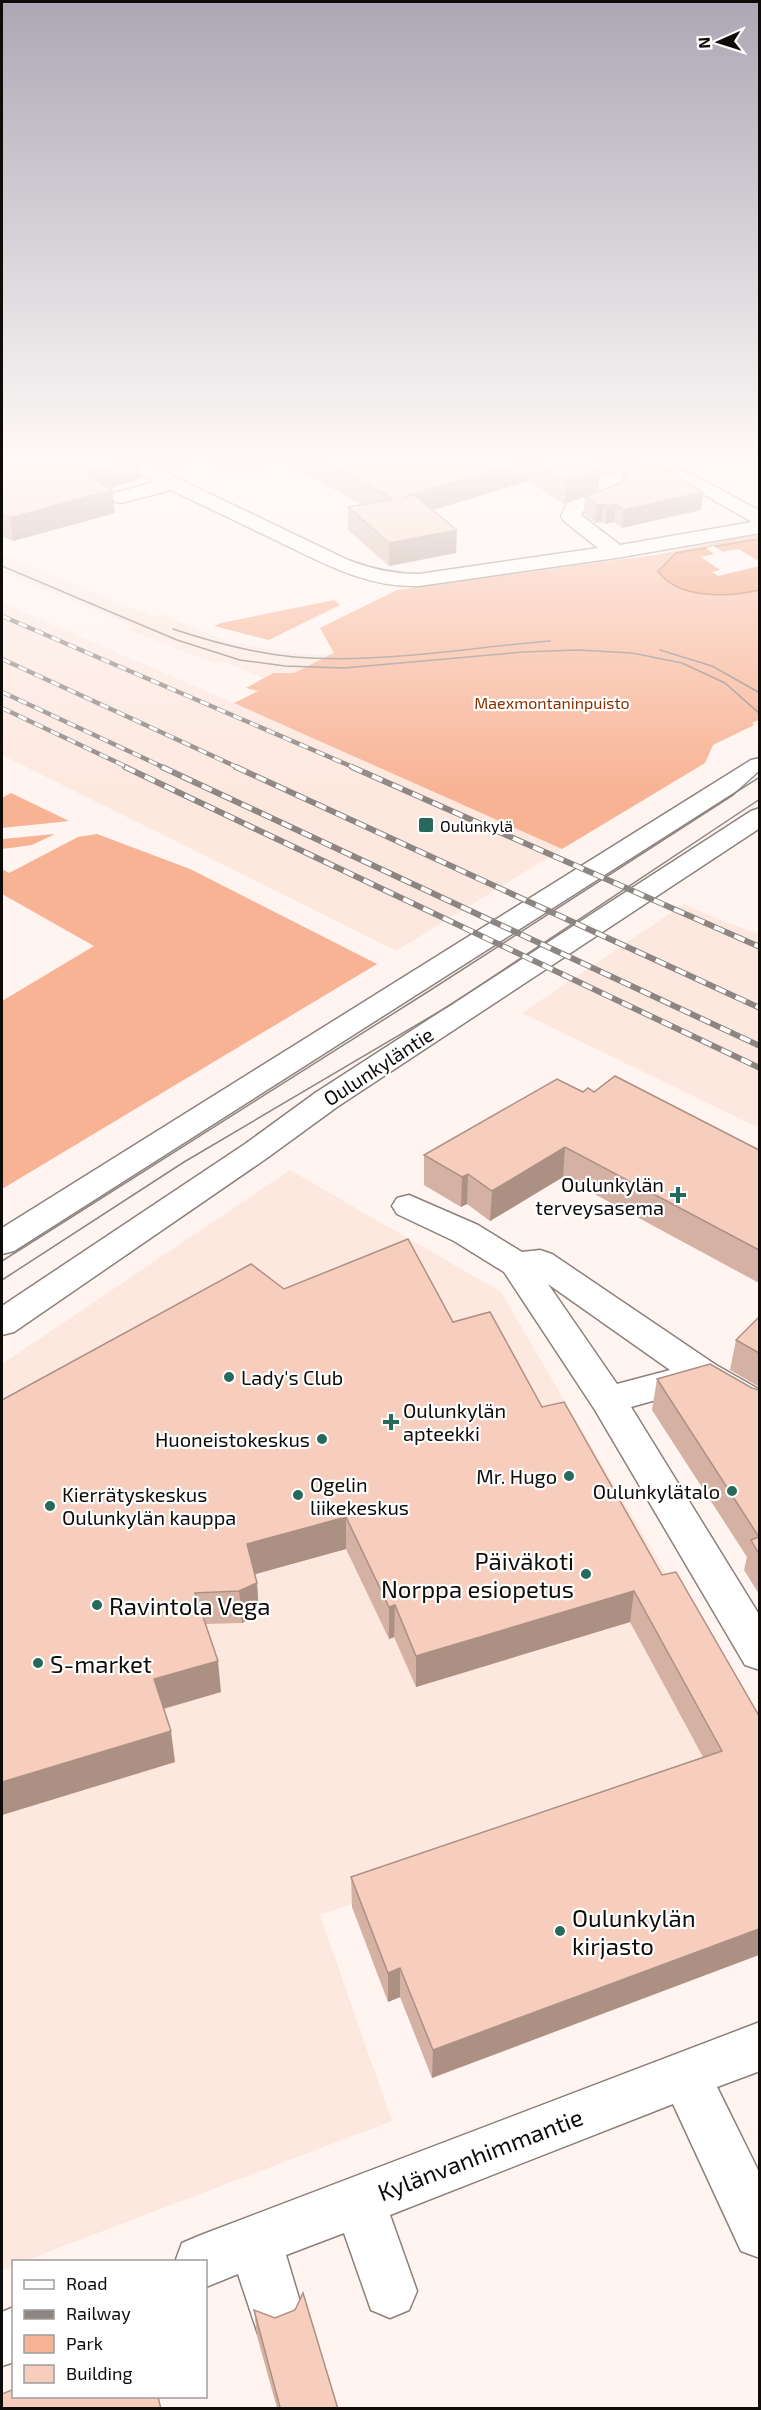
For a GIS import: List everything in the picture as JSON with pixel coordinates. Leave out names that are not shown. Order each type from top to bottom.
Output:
[{"type":"main road","points":[[358,570],[381,579],[397,581],[486,570]]},
{"type":"main road","points":[[2,1243],[759,765]]},
{"type":"main road","name":"Oulunkyläntie","points":[[2,1323],[246,1158],[326,1100],[759,816]]},
{"type":"main road","points":[[409,1206],[466,1233],[516,1264],[608,1400],[759,1653]]},
{"type":"main road","points":[[516,1264],[540,1262],[703,1374],[759,1407]]},
{"type":"main road","points":[[608,1400],[703,1374]]},
{"type":"main road","name":"Kylänvanhimmantie","points":[[206,2260],[759,2046]]},
{"type":"main road","points":[[685,2075],[759,2232]]},
{"type":"main road","points":[[359,2201],[390,2291]]},
{"type":"main road","points":[[255,2241],[277,2315]]},
{"type":"shaded area","points":[[41,570],[153,617],[161,614],[227,641],[292,653],[321,655],[336,653],[297,674],[273,673],[264,678],[224,662],[216,664],[125,629],[133,626],[2,571]]},
{"type":"shaded area","points":[[759,570],[759,590],[720,595],[691,592],[667,580],[658,571]]},
{"type":"shaded area","points":[[2,603],[255,712],[562,849],[396,951],[2,755]]},
{"type":"shaded area","points":[[684,904],[759,934],[759,1128],[522,1013]]},
{"type":"shaded area","points":[[290,1170],[501,1292],[759,1732],[759,1763],[320,1915],[392,2121],[27,2260],[12,2260],[12,2266],[2,2270],[2,1364]]},
{"type":"green space","name":"Maexmontaninpuisto","points":[[540,570],[759,570],[759,720],[752,723],[754,725],[713,745],[705,763],[562,849],[234,703],[258,691],[246,688],[273,673],[294,673],[334,653],[320,628],[397,590]]},
{"type":"green space","points":[[334,600],[340,605],[269,640],[214,626],[221,623]]},
{"type":"green space","points":[[11,793],[69,821],[2,828],[2,798]]},
{"type":"green space","points":[[55,834],[32,845],[2,849],[2,839]]},
{"type":"green space","points":[[97,834],[190,869],[377,964],[2,1189],[2,1001],[94,946],[2,894],[2,869],[9,873],[78,837]]},
{"type":"pier","points":[[718,570],[741,570],[718,576],[712,572]]},
{"type":"building","name":"Oulunkylän terveysasema","points":[[615,1076],[759,1150],[759,1250],[565,1147],[492,1191],[468,1174],[462,1177],[424,1155],[557,1079],[583,1092],[588,1088],[594,1092]]},
{"type":"building","name":"Ogelin liikekeskus","points":[[408,1239],[453,1322],[490,1312],[542,1407],[564,1402],[662,1575],[676,1572],[759,1716],[759,1929],[433,2050],[400,1968],[388,1973],[351,1877],[722,1751],[634,1591],[416,1656],[395,1605],[389,1607],[346,1517],[247,1544],[257,1583],[239,1591],[195,1593],[218,1661],[154,1679],[171,1731],[2,1782],[2,1400],[251,1264],[284,1289]]},
{"type":"building","points":[[759,1317],[759,1353],[736,1340]]},
{"type":"building","points":[[710,1364],[759,1390],[759,1537],[657,1379]]},
{"type":"building","points":[[759,1537],[759,1554],[751,1540]]},
{"type":"building","points":[[303,2293],[338,2409],[276,2409],[280,2407],[254,2310],[275,2318],[295,2310]]},
{"type":"building","points":[[12,2390],[12,2398],[158,2398],[161,2409],[2,2409],[2,2394]]},
{"type":"tram line","points":[[13,570],[177,640],[240,660],[285,666],[344,668],[523,652],[578,650],[632,653],[682,663],[725,683],[760,714]]},
{"type":"tram line","points":[[173,629],[248,650],[326,659],[390,657],[550,641]]},
{"type":"tram line","points":[[660,650],[712,666],[760,693]]},
{"type":"tram line","points":[[2,1261],[429,991],[733,795],[760,771]]},
{"type":"tram line","points":[[2,1280],[184,1162],[452,1004],[760,799]]},
{"type":"railway","points":[[2,616],[355,768]]},
{"type":"railway","points":[[2,659],[239,768]]},
{"type":"railway","points":[[2,692],[165,768]]},
{"type":"railway","points":[[2,708],[129,768]]},
{"type":"railway","points":[[125,767],[760,1068]]},
{"type":"railway","points":[[162,767],[760,1046]]},
{"type":"railway","points":[[236,767],[760,1008]]},
{"type":"railway","points":[[352,767],[760,947]]},
{"type":"place","name":"Oulunkylä","points":[[426,825]]},
{"type":"place","name":"Oulunkylän terveysasema","points":[[678,1195]]},
{"type":"place","name":"Lady's Club","points":[[229,1377]]},
{"type":"place","name":"Oulunkylän apteekki","points":[[391,1422]]},
{"type":"place","name":"Huoneistokeskus","points":[[322,1439]]},
{"type":"place","name":"Mr. Hugo","points":[[569,1476]]},
{"type":"place","name":"Oulunkylätalo","points":[[732,1491]]},
{"type":"place","name":"Ogelin liikekeskus","points":[[298,1495]]},
{"type":"place","name":"Kierrätyskeskus Oulunkylän kauppa","points":[[50,1506]]},
{"type":"place","name":"Päiväkoti Norppa esiopetus","points":[[586,1574]]},
{"type":"place","name":"Ravintola Vega","points":[[97,1605]]},
{"type":"place","name":"S-market","points":[[38,1663]]},
{"type":"place","name":"Oulunkylän kirjasto","points":[[560,1931]]}]
